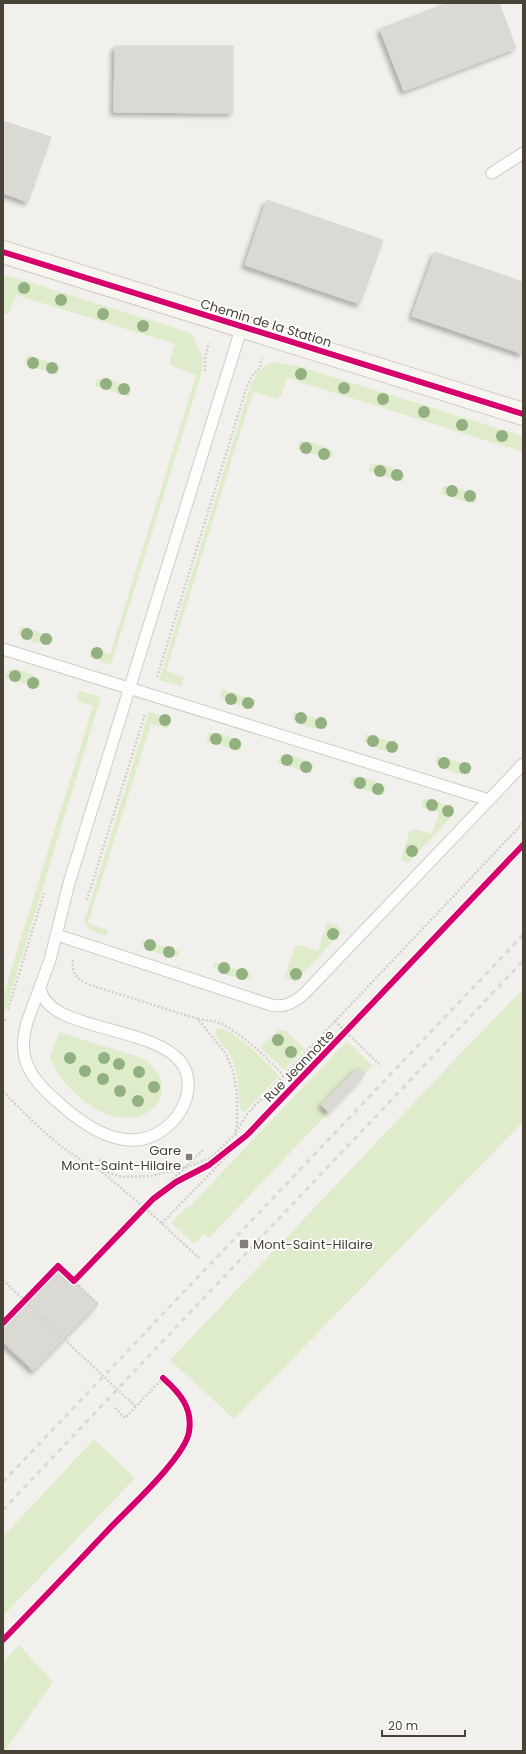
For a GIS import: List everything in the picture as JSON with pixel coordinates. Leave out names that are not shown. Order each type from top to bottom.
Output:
[{"type":"street","name":"Chemin de la Station","points":[[3,252],[523,414]]},
{"type":"lane","points":[[492,173],[523,153]]},
{"type":"lane","points":[[40,987],[42,996],[47,1003],[59,1011],[88,1023],[154,1043],[176,1057],[186,1070],[188,1088],[183,1106],[178,1115],[170,1124],[162,1130],[142,1138],[131,1140],[112,1138],[98,1132],[48,1094],[32,1075],[25,1057],[24,1047],[27,1022],[57,936],[66,894],[242,326]]},
{"type":"lane","points":[[3,649],[489,800]]},
{"type":"lane","points":[[57,936],[261,1002],[277,1006],[291,1003],[298,999],[523,764]]},
{"type":"path","points":[[85,907],[247,386],[253,375],[260,368],[268,334]]},
{"type":"path","points":[[162,1223],[242,1140],[235,1134],[243,1120],[523,823]]},
{"type":"path","points":[[198,1019],[221,1024],[231,1030],[253,1047],[284,1075]]},
{"type":"path","points":[[335,1022],[381,1066]]},
{"type":"path","points":[[3,1092],[66,1150],[86,1164],[98,1169],[111,1178],[199,1258]]},
{"type":"path","points":[[139,1212],[204,1149]]},
{"type":"path","points":[[98,1169],[100,1159]]},
{"type":"path","points":[[144,1207],[159,1194],[182,1179]]},
{"type":"path","points":[[3,1342],[34,1371],[98,1304],[74,1281],[79,1276]]},
{"type":"path","points":[[3,1280],[136,1406]]},
{"type":"path","points":[[115,1408],[125,1418],[163,1378],[169,1383]]},
{"type":"green space","points":[[3,274],[185,331],[194,336],[203,360],[201,375],[111,665],[89,657],[92,648],[110,654],[196,375],[171,365],[170,360],[175,344],[16,295],[9,313],[3,315]]},
{"type":"green space","points":[[30,356],[50,362],[60,367],[57,375],[24,364],[26,357]]},
{"type":"green space","points":[[273,362],[298,366],[523,436],[523,452],[287,378],[281,396],[277,399],[253,392],[166,671],[184,677],[181,686],[159,680],[249,390],[258,373],[268,364]]},
{"type":"green space","points":[[97,379],[110,380],[124,385],[131,390],[129,397],[95,386]]},
{"type":"green space","points":[[300,441],[313,442],[330,450],[333,452],[331,459],[297,449]]},
{"type":"green space","points":[[371,464],[384,465],[401,472],[405,475],[402,482],[368,471]]},
{"type":"green space","points":[[443,486],[469,492],[477,497],[474,504],[440,494]]},
{"type":"green space","points":[[20,626],[54,637],[52,644],[39,643],[25,639],[18,634]]},
{"type":"green space","points":[[7,670],[29,673],[41,680],[39,688],[5,678]]},
{"type":"green space","points":[[222,689],[256,700],[254,707],[241,706],[223,699],[220,697]]},
{"type":"green space","points":[[79,691],[101,697],[3,1018],[3,996],[93,706],[76,700]]},
{"type":"green space","points":[[149,712],[167,717],[171,720],[168,729],[151,724],[88,923],[108,930],[107,935],[100,934],[91,930],[84,922]]},
{"type":"green space","points":[[294,712],[328,722],[326,729],[313,728],[300,724],[292,719]]},
{"type":"green space","points":[[208,733],[222,734],[242,743],[240,751],[206,741]]},
{"type":"green space","points":[[366,734],[400,744],[397,751],[380,750],[364,742]]},
{"type":"green space","points":[[280,755],[293,756],[310,763],[314,766],[311,773],[278,763]]},
{"type":"green space","points":[[437,756],[472,766],[469,774],[451,772],[443,768],[435,763]]},
{"type":"green space","points":[[352,777],[365,778],[382,785],[386,788],[383,796],[350,785]]},
{"type":"green space","points":[[428,799],[451,806],[454,814],[408,863],[401,859],[409,832],[415,829],[432,834],[439,813],[421,807],[423,800]]},
{"type":"green space","points":[[327,922],[338,925],[342,932],[295,982],[285,977],[294,948],[300,945],[318,951]]},
{"type":"green space","points":[[142,940],[179,951],[179,956],[164,955],[149,950],[141,944]]},
{"type":"green space","points":[[214,962],[251,974],[250,978],[235,977],[220,972],[213,966]]},
{"type":"green space","points":[[523,989],[523,1122],[234,1419],[170,1360]]},
{"type":"green space","points":[[219,1028],[226,1030],[242,1041],[279,1076],[244,1112],[240,1110],[238,1082],[233,1061],[215,1034],[216,1029]]},
{"type":"green space","points":[[279,1030],[285,1030],[305,1049],[284,1070],[260,1047]]},
{"type":"green space","points":[[59,1032],[139,1057],[148,1062],[155,1069],[162,1085],[162,1093],[154,1108],[145,1114],[131,1118],[116,1117],[102,1112],[88,1104],[65,1083],[50,1058]]},
{"type":"green space","points":[[347,1041],[373,1066],[365,1074],[358,1067],[322,1104],[329,1112],[209,1238],[204,1234],[194,1244],[171,1223],[187,1206],[189,1207]]},
{"type":"green space","points":[[94,1439],[135,1478],[3,1616],[3,1537]]},
{"type":"green space","points":[[19,1645],[53,1682],[5,1751],[3,1751],[3,1662]]},
{"type":"building","points":[[448,3],[499,3],[516,48],[404,91],[380,29]]},
{"type":"building","points":[[115,46],[233,46],[233,113],[114,112]]},
{"type":"building","points":[[3,121],[51,137],[28,202],[3,193]]},
{"type":"building","points":[[267,200],[383,240],[360,304],[245,265]]},
{"type":"building","points":[[435,252],[523,282],[523,354],[412,316]]},
{"type":"building","points":[[358,1067],[365,1074],[329,1112],[321,1105]]},
{"type":"building","points":[[58,1266],[98,1304],[34,1371],[3,1342],[3,1323]]},
{"type":"railway","points":[[3,1482],[523,935]]},
{"type":"railway","points":[[3,1510],[523,961]]},
{"type":"cycle path","points":[[3,252],[523,414]]},
{"type":"cycle path","name":"Rue Jeannotte","points":[[3,1323],[58,1266],[74,1281],[153,1199],[176,1182],[209,1165],[247,1135],[523,845]]},
{"type":"cycle path","points":[[3,1640],[155,1482],[178,1455],[189,1432],[189,1416],[187,1408],[180,1395],[163,1378]]},
{"type":"place","name":"Gare Mont-Saint-Hilaire","points":[[189,1157]]},
{"type":"place","name":"Mont-Saint-Hilaire","points":[[244,1244]]}]
